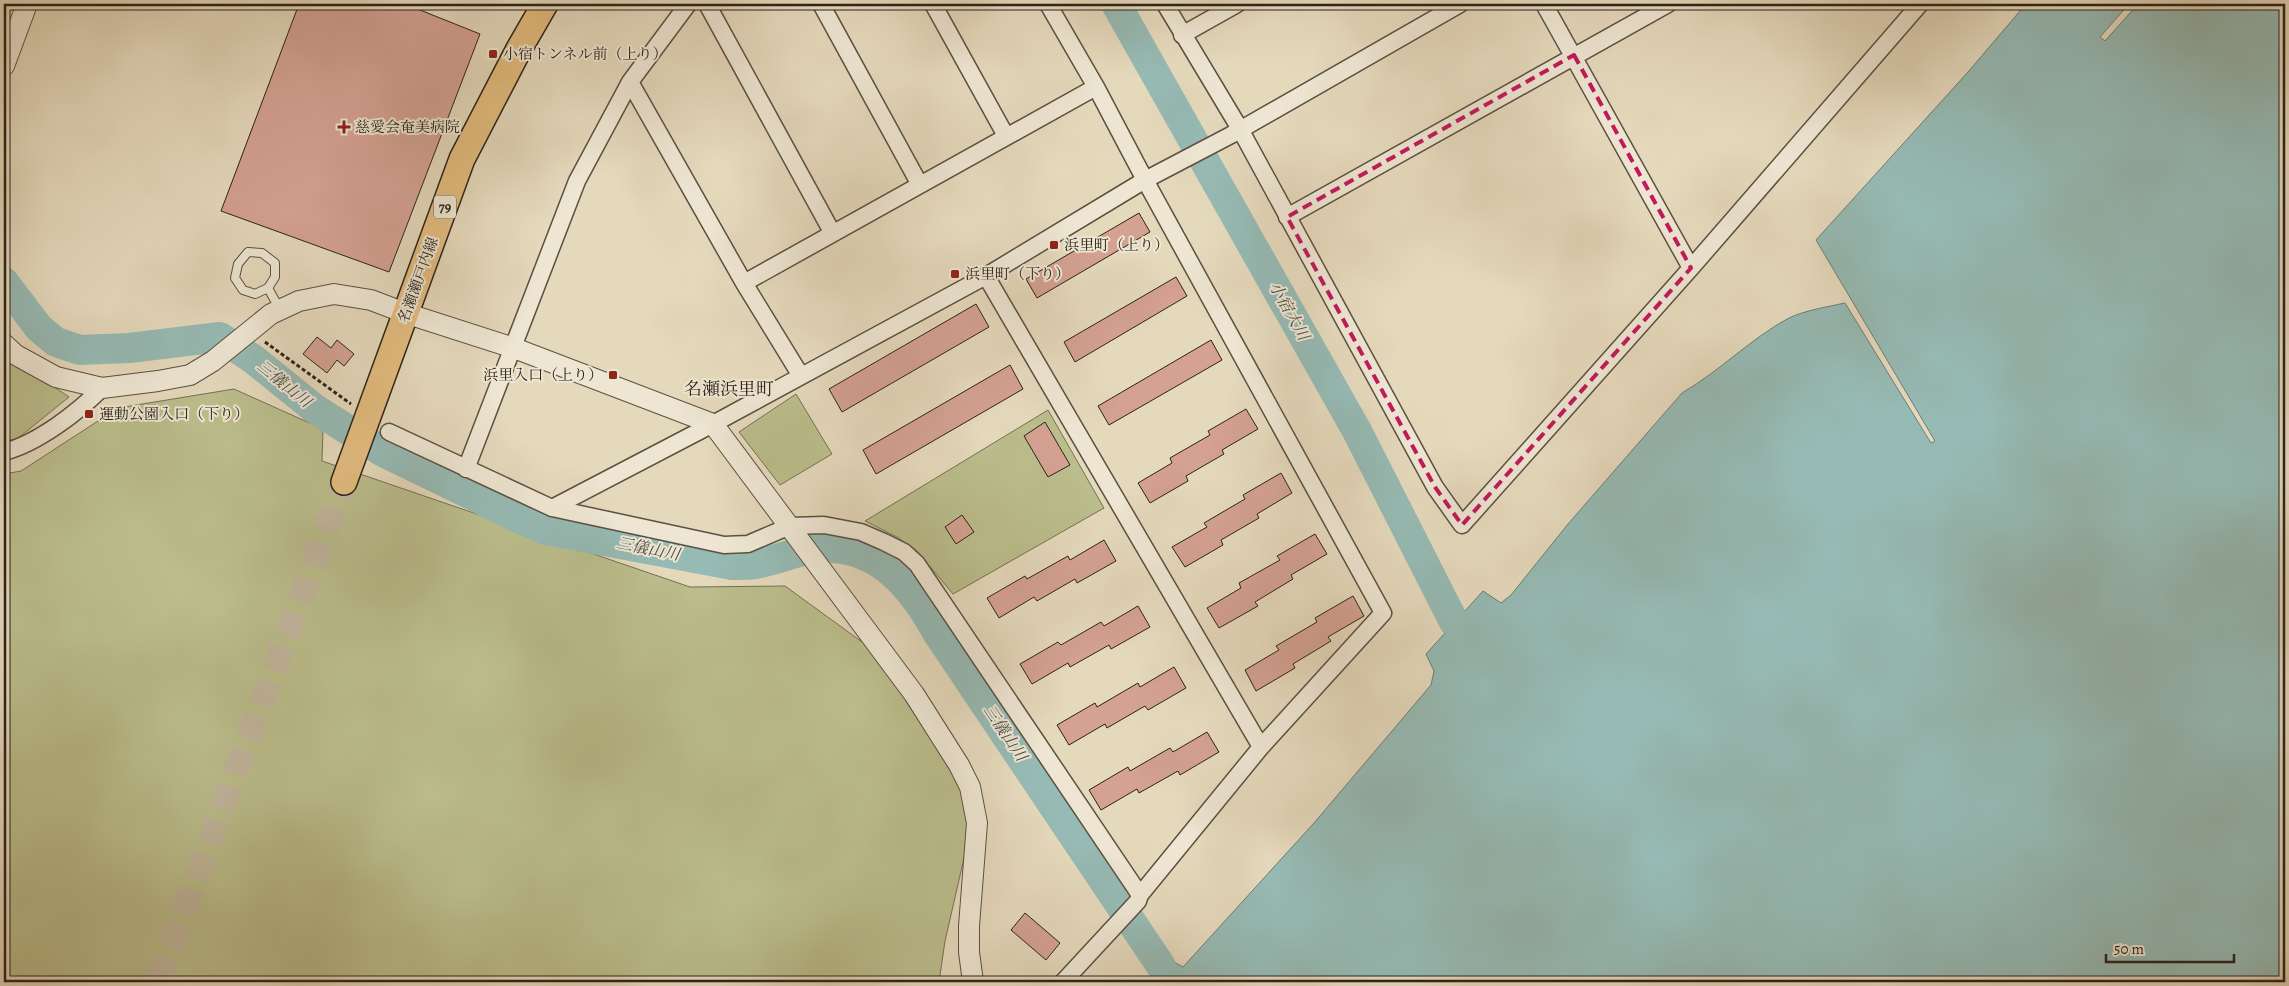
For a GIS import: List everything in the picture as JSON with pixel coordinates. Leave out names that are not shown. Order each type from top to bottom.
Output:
[{"type":"main road","name":"名瀬瀬戸内線","points":[[344,482],[462,159],[519,49],[546,4]]},
{"type":"street","points":[[4,66],[27,4]]},
{"type":"street","points":[[466,469],[577,181],[630,82],[688,4]]},
{"type":"street","points":[[707,4],[832,232]]},
{"type":"street","points":[[820,4],[920,185]]},
{"type":"street","points":[[933,4],[1006,136]]},
{"type":"street","points":[[1048,4],[1150,178],[1383,613],[1261,747],[1139,898],[1063,982]]},
{"type":"street","points":[[1165,4],[1235,132],[1288,217],[1436,487],[1462,525],[1691,268],[1920,4]]},
{"type":"street","points":[[1182,35],[1237,4]]},
{"type":"street","points":[[552,508],[714,424],[986,276],[1150,178],[1460,4]]},
{"type":"street","points":[[1544,4],[1691,268]]},
{"type":"street","points":[[1288,217],[1668,4]]},
{"type":"street","points":[[630,82],[744,282],[801,376]]},
{"type":"street","points":[[744,282],[1096,87]]},
{"type":"street","points":[[986,276],[1261,747]]},
{"type":"street","points":[[4,344],[16,355],[56,378],[102,388],[190,375],[213,361],[271,314],[299,301],[334,294],[371,300],[405,313],[514,348],[714,424],[914,694],[959,765],[970,787],[977,824],[969,926],[969,952],[973,982]]},
{"type":"street","points":[[4,452],[21,448],[84,406],[102,388]]},
{"type":"street","points":[[389,432],[552,508],[724,545],[748,544],[792,529],[824,525],[861,532],[904,552],[917,564],[1139,898]]},
{"type":"lane","points":[[248,252],[262,253],[274,263],[275,277],[268,288],[255,294],[243,290],[235,278],[238,264],[248,252]]},
{"type":"lane","points":[[268,288],[280,310]]},
{"type":"path","points":[[248,334],[367,418]]},
{"type":"highlighted area","points":[[1574,55],[1691,268],[1462,525],[1435,487],[1287,217]]},
{"type":"green space","points":[[4,353],[69,397],[17,439],[4,441]]},
{"type":"green space","points":[[234,389],[323,429],[322,461],[690,587],[785,586],[891,663],[975,810],[945,941],[939,982],[4,982],[4,474],[21,471],[118,408]]},
{"type":"green space","points":[[796,394],[832,454],[780,485],[739,432]]},
{"type":"green space","points":[[1048,410],[1104,508],[953,594],[917,551],[897,537],[865,521]]},
{"type":"water","points":[[2026,4],[2129,4],[2100,37],[2105,41],[2138,4],[2285,4],[2285,982],[1160,982],[1154,974],[1169,959],[1183,967],[1314,823],[1431,685],[1434,671],[1426,654],[1483,591],[1501,603],[1511,595],[1568,524],[1682,393],[1761,335],[1796,315],[1845,303],[1931,443],[1935,441],[1816,240],[1968,72]]},
{"type":"building","points":[[299,4],[405,4],[480,34],[389,272],[221,211]]},
{"type":"building","points":[[1139,213],[1150,232],[1037,298],[1026,279]]},
{"type":"building","points":[[1176,277],[1187,296],[1075,362],[1064,342]]},
{"type":"building","points":[[976,304],[989,327],[842,412],[829,389]]},
{"type":"building","points":[[317,337],[331,348],[337,340],[354,354],[344,366],[337,360],[327,373],[303,354]]},
{"type":"building","points":[[1211,340],[1222,360],[1109,425],[1098,406]]},
{"type":"building","points":[[1010,365],[1023,389],[876,474],[863,450]]},
{"type":"building","points":[[1246,409],[1258,429],[1222,450],[1224,454],[1186,476],[1188,481],[1150,503],[1138,483],[1172,463],[1170,458],[1210,435],[1208,431]]},
{"type":"building","points":[[1045,422],[1070,465],[1048,477],[1024,436]]},
{"type":"building","points":[[1281,473],[1292,493],[1257,514],[1259,518],[1221,540],[1223,545],[1185,567],[1172,547],[1207,527],[1204,523],[1245,499],[1243,495]]},
{"type":"building","points":[[962,515],[974,532],[956,544],[945,527]]},
{"type":"building","points":[[1315,534],[1327,554],[1291,575],[1293,579],[1255,602],[1258,606],[1219,628],[1207,608],[1241,588],[1239,583],[1280,560],[1277,556]]},
{"type":"building","points":[[1104,540],[1116,561],[1077,583],[1075,579],[1037,601],[1034,597],[999,618],[987,598],[1025,576],[1027,579],[1068,556],[1070,560]]},
{"type":"building","points":[[1353,596],[1364,616],[1328,637],[1331,641],[1293,664],[1295,668],[1256,691],[1245,670],[1279,650],[1276,646],[1317,622],[1315,618]]},
{"type":"building","points":[[1138,606],[1150,627],[1111,649],[1109,645],[1070,667],[1068,663],[1032,684],[1020,664],[1058,642],[1061,645],[1101,622],[1104,626]]},
{"type":"building","points":[[1174,667],[1186,688],[1148,710],[1145,706],[1107,728],[1105,724],[1069,745],[1057,725],[1095,703],[1097,707],[1138,683],[1140,687]]},
{"type":"building","points":[[1207,732],[1219,752],[1180,775],[1178,771],[1139,793],[1137,789],[1101,810],[1089,790],[1128,767],[1130,771],[1170,748],[1173,752]]},
{"type":"building","points":[[1025,913],[1060,943],[1046,960],[1011,930]]},
{"type":"waterway","name":"小宿大川","points":[[1116,4],[1357,431],[1454,622]]},
{"type":"waterway","name":"三儀山川","points":[[4,282],[39,328],[56,342],[80,350],[129,348],[220,337],[253,359],[315,409],[383,452],[546,530],[732,565],[755,564],[821,548],[849,550],[866,556],[895,576],[919,603],[1161,966]]},
{"type":"tunnel","points":[[157,982],[344,482]]},
{"type":"place","name":"小宿トンネル前（上り）","points":[[493,54]]},
{"type":"place","name":"慈愛会奄美病院","points":[[344,127]]},
{"type":"place","name":"浜里町（上り）","points":[[1054,245]]},
{"type":"place","name":"浜里町（下り）","points":[[955,274]]},
{"type":"place","name":"浜里入口（上り）","points":[[613,375]]},
{"type":"place","name":"運動公園入口（下り）","points":[[89,414]]},
{"type":"district","name":"名瀬浜里町","points":[[729,389]]}]
